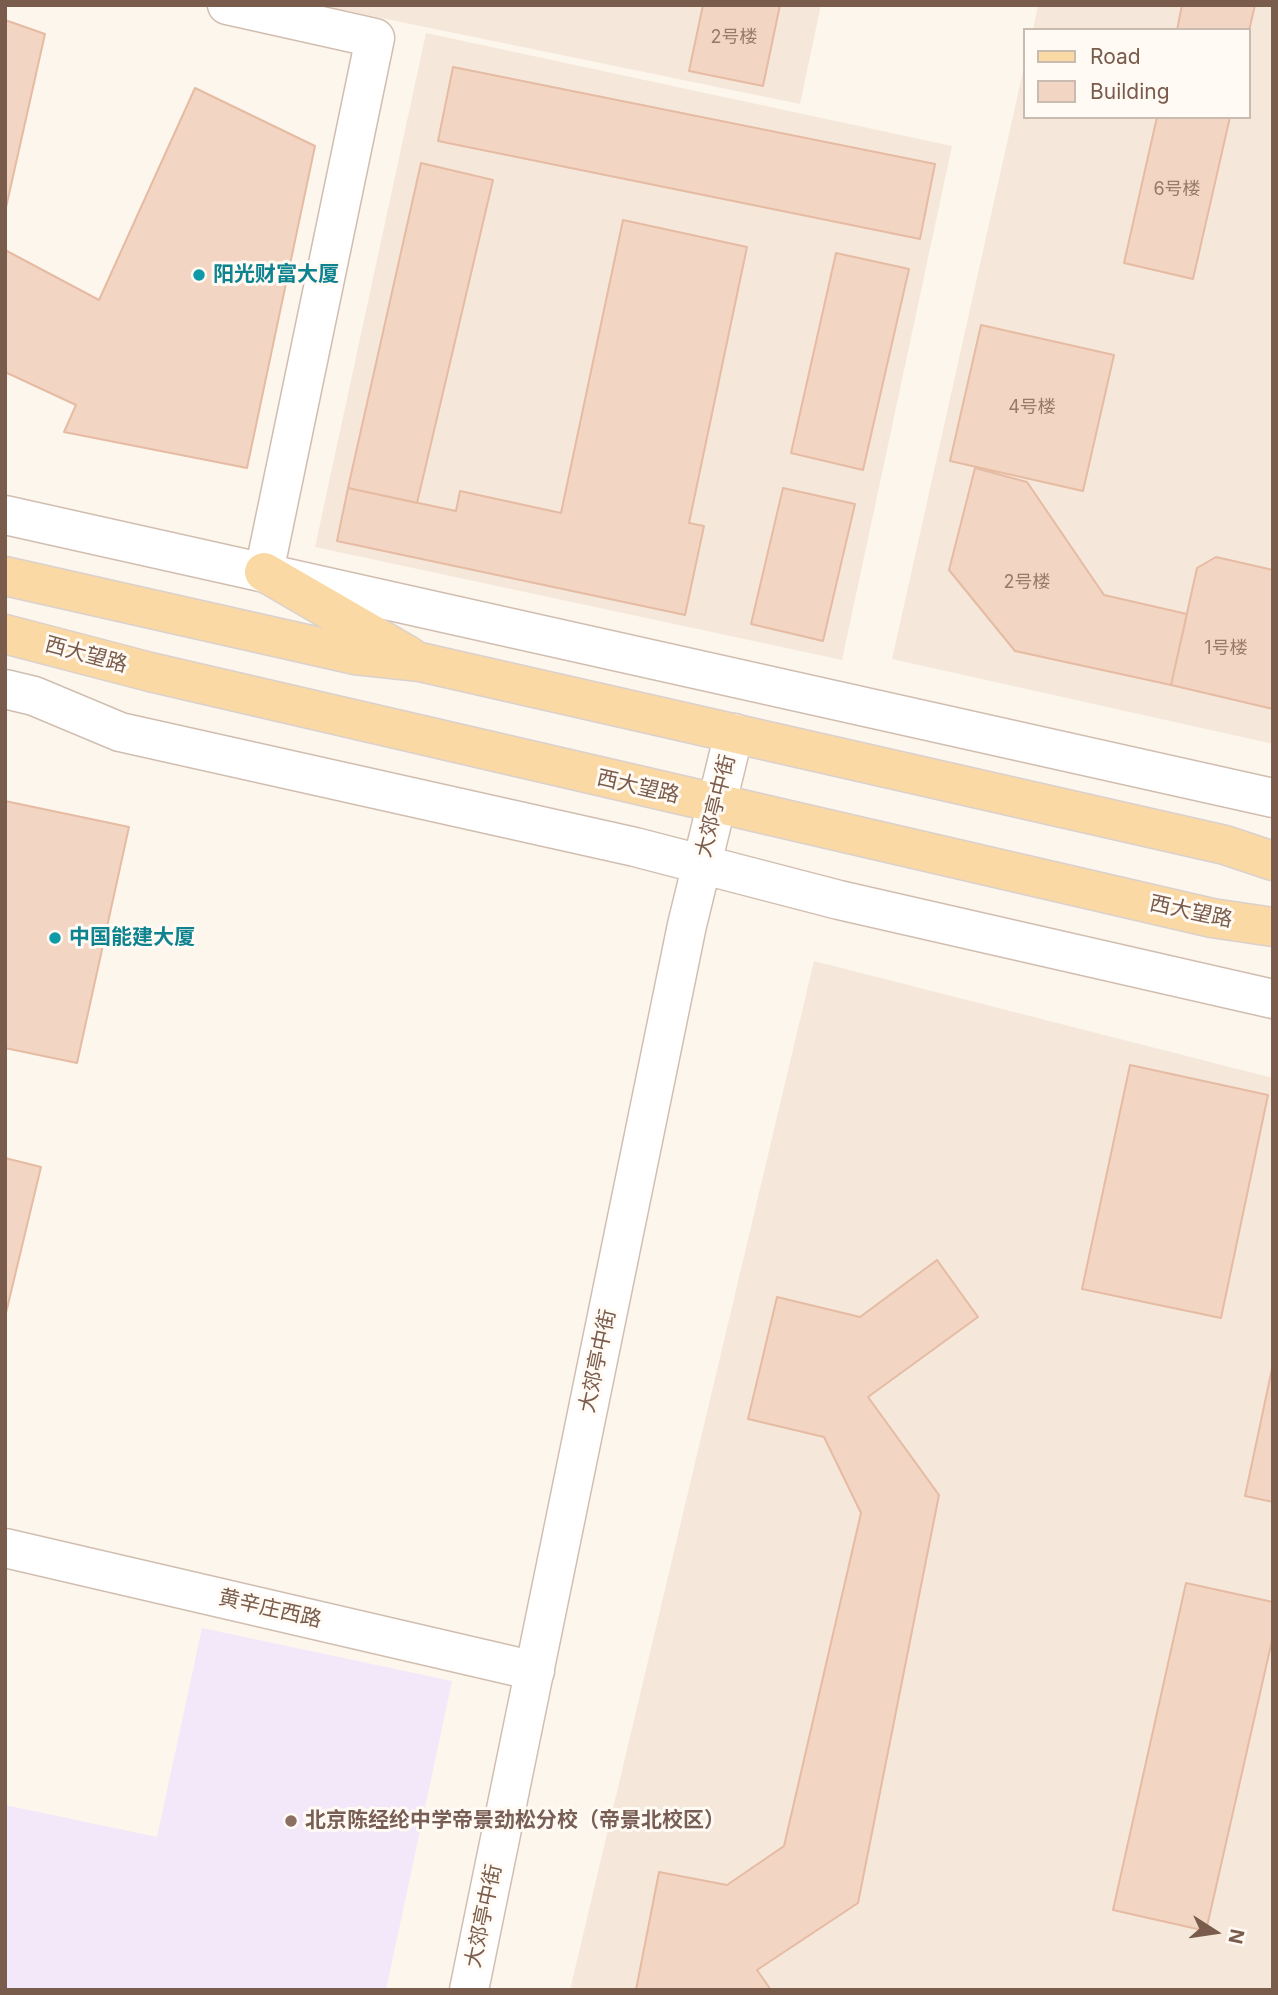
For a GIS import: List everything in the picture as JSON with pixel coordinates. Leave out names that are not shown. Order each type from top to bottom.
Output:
[{"type":"main road","points":[[264,572],[420,662]]},
{"type":"main road","points":[[5,576],[355,656],[420,662],[1225,845],[1273,861]]},
{"type":"main road","name":"西大望路","points":[[5,634],[163,675],[715,804],[1212,918],[1273,927]]},
{"type":"main road","points":[[1225,845],[1273,836]]},
{"type":"street","points":[[227,5],[375,38],[264,572]]},
{"type":"street","points":[[5,515],[622,653],[879,707],[1273,798]]},
{"type":"street","points":[[5,689],[34,696],[120,732],[701,864],[839,900],[1273,999]]},
{"type":"street","name":"大郊亭中街","points":[[469,1990],[701,864],[734,733]]},
{"type":"street","name":"黄辛庄西路","points":[[5,1548],[535,1671]]},
{"type":"shaded area","points":[[318,5],[821,5],[800,104]]},
{"type":"shaded area","points":[[1038,5],[1273,5],[1273,744],[892,659],[1023,71],[1023,119],[1250,119],[1250,28],[1033,28]]},
{"type":"shaded area","points":[[426,33],[952,146],[842,660],[315,547]]},
{"type":"shaded area","points":[[814,961],[1273,1078],[1273,1990],[570,1990]]},
{"type":"shaded area","name":"北京陈经纶中学帝景劲松分校（帝景北校区）","points":[[202,1628],[452,1681],[386,1990],[5,1990],[5,1805],[157,1837]]},
{"type":"building","points":[[703,5],[780,5],[763,86],[689,71]]},
{"type":"building","points":[[1182,5],[1255,5],[1250,28],[1177,28]]},
{"type":"building","points":[[5,20],[45,34],[5,212]]},
{"type":"building","points":[[453,67],[935,164],[920,239],[438,141]]},
{"type":"building","name":"阳光财富大厦","points":[[195,88],[315,146],[247,468],[64,432],[76,405],[5,372],[5,250],[99,300]]},
{"type":"building","points":[[1157,119],[1230,119],[1193,279],[1124,263]]},
{"type":"building","points":[[421,163],[493,180],[417,503],[348,488]]},
{"type":"building","points":[[623,220],[747,247],[689,523],[704,526],[685,615],[337,541],[348,488],[456,511],[460,491],[561,513]]},
{"type":"building","points":[[836,253],[909,269],[863,470],[791,453]]},
{"type":"building","points":[[981,325],[1114,355],[1083,491],[950,461]]},
{"type":"building","points":[[975,468],[1027,482],[1104,595],[1187,614],[1171,685],[1015,651],[949,570]]},
{"type":"building","points":[[783,488],[855,504],[823,641],[751,624]]},
{"type":"building","points":[[1216,557],[1273,570],[1273,709],[1171,685],[1197,568]]},
{"type":"building","name":"中国能建大厦","points":[[5,801],[129,827],[77,1063],[5,1048]]},
{"type":"building","points":[[1130,1065],[1268,1095],[1221,1318],[1082,1289]]},
{"type":"building","points":[[5,1158],[41,1167],[5,1317]]},
{"type":"building","points":[[937,1260],[978,1317],[868,1397],[939,1495],[858,1903],[757,1970],[771,1990],[636,1990],[659,1872],[727,1885],[784,1846],[861,1513],[824,1437],[748,1419],[777,1297],[860,1317]]},
{"type":"building","points":[[1273,1364],[1273,1502],[1245,1496]]},
{"type":"building","points":[[1186,1583],[1273,1602],[1273,1636],[1206,1931],[1113,1910]]},
{"type":"place","name":"阳光财富大厦","points":[[199,275]]},
{"type":"place","name":"中国能建大厦","points":[[55,938]]},
{"type":"place","name":"北京陈经纶中学帝景劲松分校（帝景北校区）","points":[[291,1821]]}]
